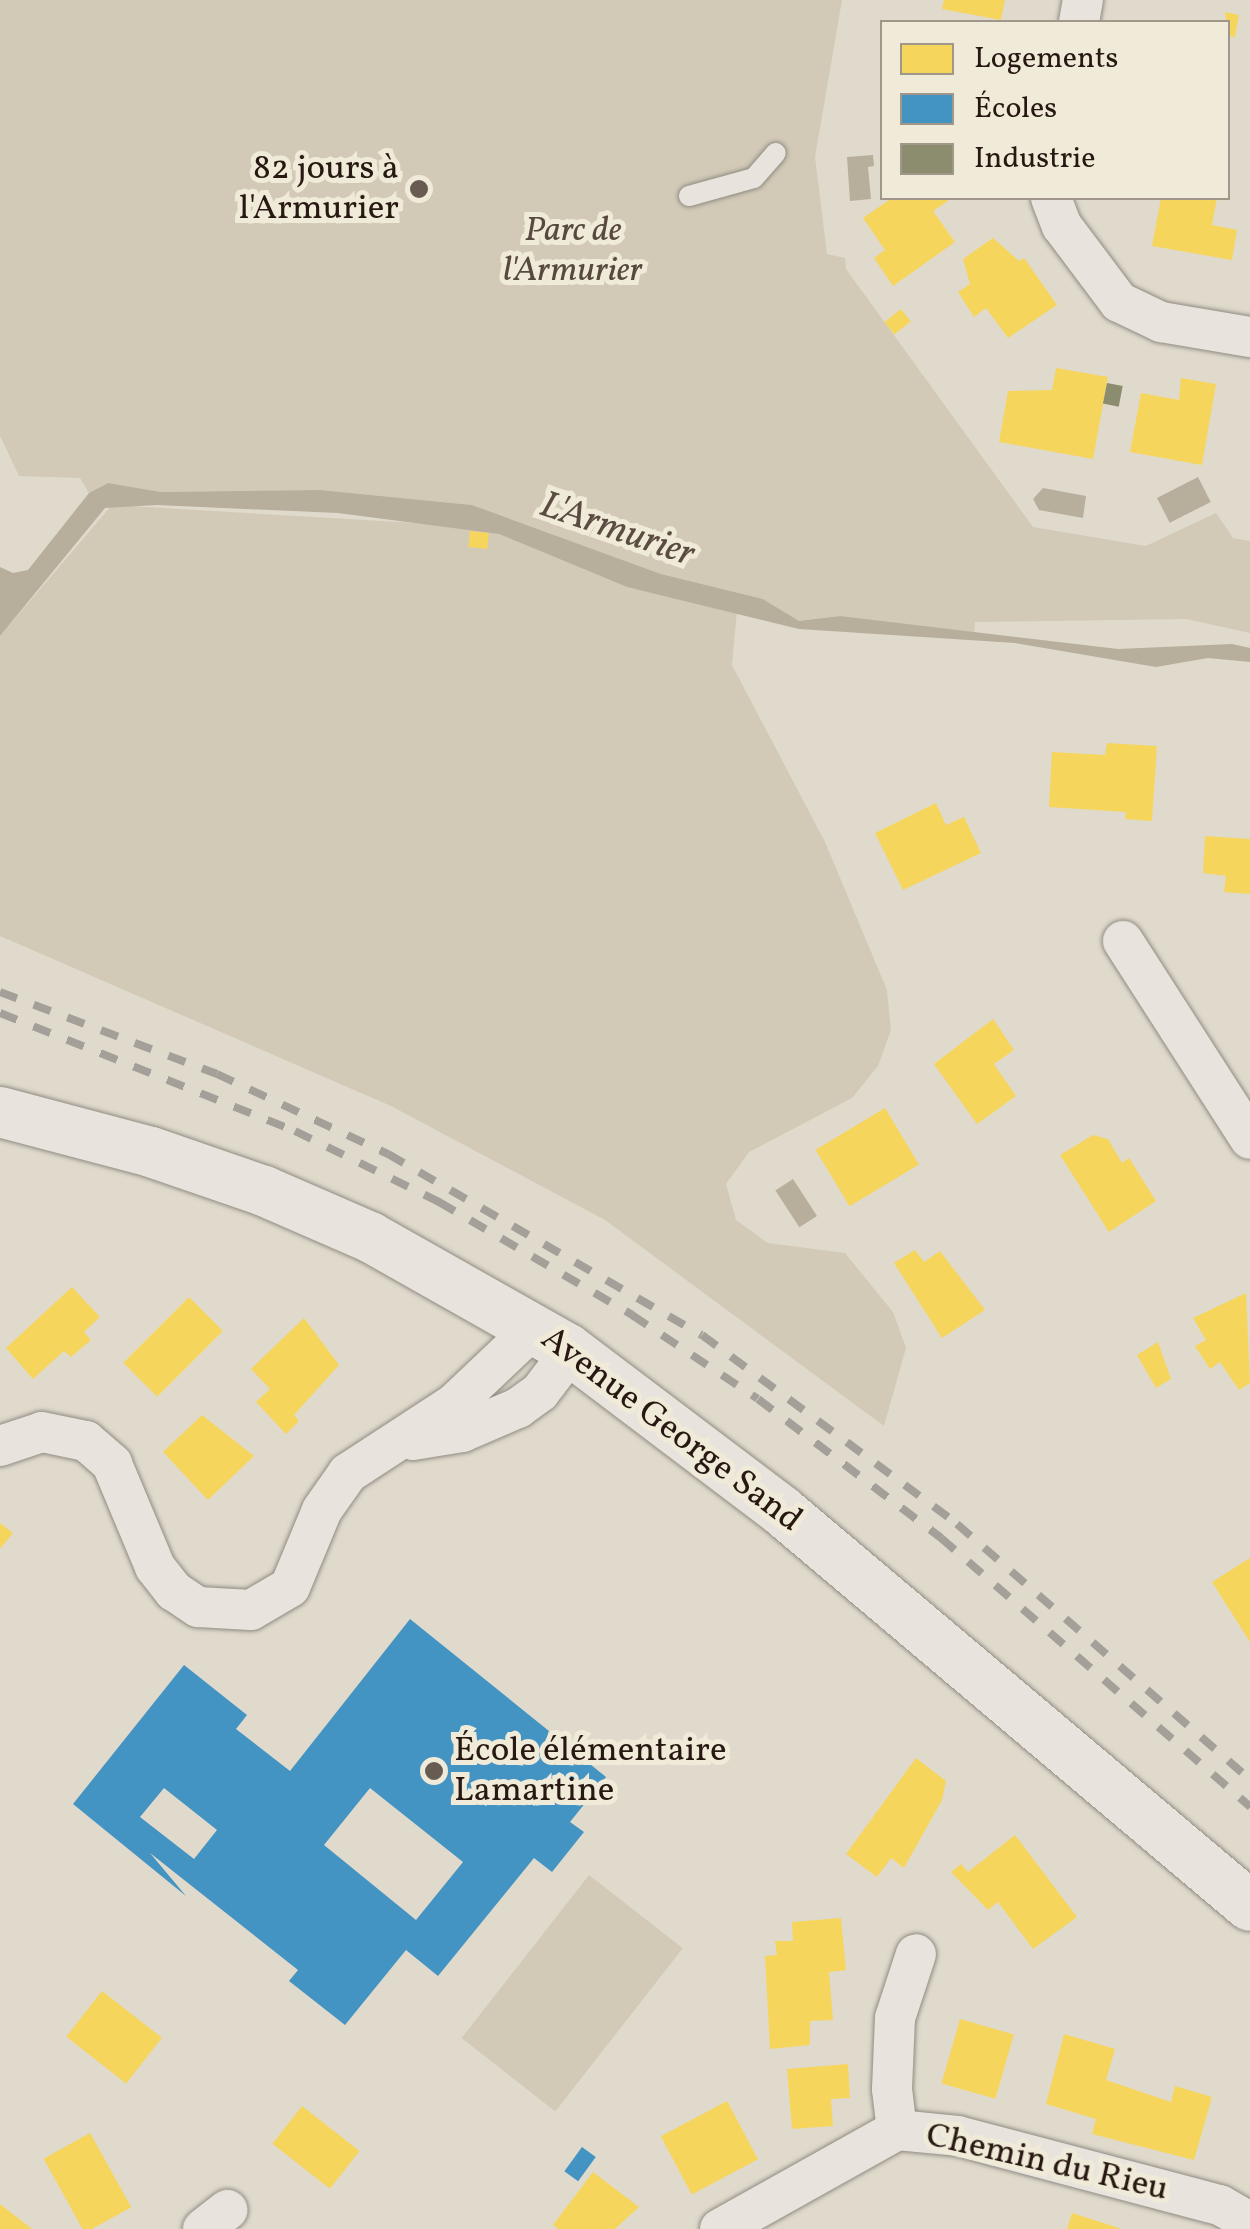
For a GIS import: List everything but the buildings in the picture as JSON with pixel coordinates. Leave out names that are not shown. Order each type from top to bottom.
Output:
[{"type":"street","points":[[1052,200],[1062,226],[1119,302],[1160,322],[1250,337]]},
{"type":"street","points":[[1124,941],[1250,1139]]},
{"type":"street","name":"Avenue George Sand","points":[[0,1112],[151,1152],[264,1191],[370,1237],[552,1339],[782,1511],[1250,1906]]},
{"type":"street","points":[[0,1446],[42,1432],[86,1440],[112,1464],[163,1579],[198,1607],[234,1613],[266,1604],[290,1587],[330,1495],[390,1444],[552,1339]]},
{"type":"street","name":"Chemin du Rieu","points":[[897,2130],[892,2089],[895,2018],[916,1954]]},
{"type":"street","name":"Chemin du Rieu","points":[[720,2229],[897,2130],[958,2136],[1220,2205],[1250,2222]]},
{"type":"lane","points":[[689,196],[754,178],[776,154]]},
{"type":"green space","name":"Parc de l'Armurier","points":[[0,0],[842,0],[815,157],[827,254],[845,258],[846,269],[1033,527],[1146,546],[1216,513],[1233,538],[1250,541],[1250,633],[1186,619],[975,622],[974,633],[955,634],[840,616],[799,621],[763,599],[661,574],[472,505],[320,490],[161,492],[108,483],[89,493],[80,478],[19,476],[0,436]]},
{"type":"green space","points":[[112,505],[449,525],[499,534],[627,587],[737,610],[732,665],[825,842],[887,990],[891,1030],[878,1066],[852,1098],[749,1152],[726,1184],[736,1220],[768,1243],[845,1253],[893,1312],[906,1348],[884,1426],[605,1220],[391,1106],[0,936],[0,636]]},
{"type":"green space","points":[[589,1875],[683,1948],[555,2111],[462,2038]]},
{"type":"shaded area","points":[[873,155],[874,166],[868,167],[871,199],[850,201],[847,157]]},
{"type":"shaded area","points":[[1198,477],[1211,502],[1170,523],[1157,498]]},
{"type":"shaded area","points":[[108,483],[161,492],[320,490],[472,505],[661,574],[763,599],[799,621],[840,616],[1118,649],[1232,644],[1250,648],[1250,662],[1208,658],[1156,667],[1015,643],[799,629],[627,587],[499,534],[338,513],[157,505],[105,508],[0,636],[0,567],[13,573],[28,570],[89,493]]},
{"type":"shaded area","points":[[1043,488],[1086,496],[1083,518],[1039,510],[1033,499]]},
{"type":"shaded area","points":[[793,1179],[817,1216],[799,1227],[775,1190]]},
{"type":"railway","points":[[0,992],[217,1074],[388,1154],[702,1335],[957,1524],[1250,1780]]},
{"type":"railway","points":[[0,1013],[295,1131],[439,1202],[632,1315],[758,1399],[941,1538],[1250,1807]]},
{"type":"place","name":"82 jours à l'Armurier","points":[[419,189]]},
{"type":"place","name":"École élémentaire Lamartine","points":[[434,1771]]},
{"type":"water label","name":"L'Armurier","points":[[617,531]]}]
